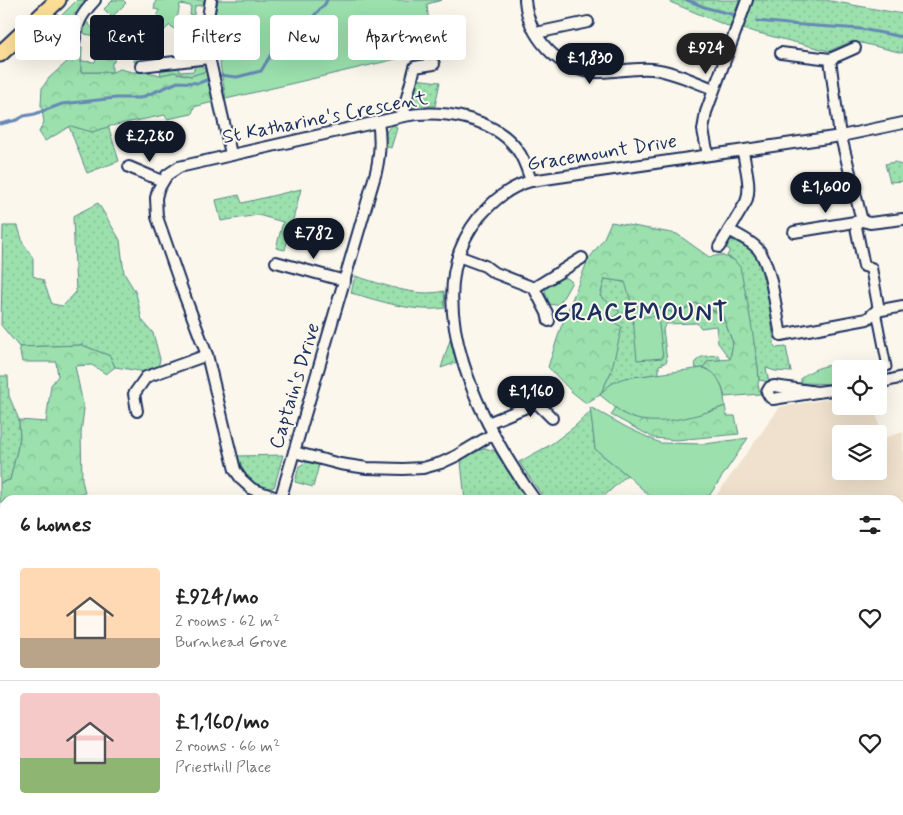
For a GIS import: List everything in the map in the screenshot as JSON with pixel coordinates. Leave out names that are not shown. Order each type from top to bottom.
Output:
[{"type":"main road","points":[[0,54],[58,0]]},
{"type":"street","points":[[80,19],[82,14],[95,0]]},
{"type":"street","points":[[209,15],[211,0]]},
{"type":"street","points":[[525,0],[528,14],[536,33],[552,54],[563,62],[584,71],[609,72],[653,69],[677,75],[714,89]]},
{"type":"street","points":[[708,155],[704,130],[706,112],[746,0]]},
{"type":"street","points":[[536,33],[588,22]]},
{"type":"street","points":[[781,53],[830,59],[855,48]]},
{"type":"street","points":[[830,59],[841,136],[858,222],[864,266],[871,268],[886,360]]},
{"type":"street","points":[[141,66],[192,60]]},
{"type":"street","points":[[210,60],[231,154]]},
{"type":"street","points":[[404,116],[404,109],[415,67],[434,64]]},
{"type":"street","name":"St Katharine's Crescent","points":[[162,181],[179,167],[404,116],[428,113],[470,120],[497,132],[509,140],[516,149],[531,180]]},
{"type":"street","name":"Captain's Drive","points":[[281,495],[380,158],[378,122]]},
{"type":"street","name":"Gracemount Drive","points":[[531,495],[511,466],[493,434],[464,367],[454,327],[452,311],[453,288],[458,256],[466,236],[492,203],[512,188],[531,180],[841,136],[903,122]]},
{"type":"street","points":[[719,247],[749,195],[743,151]]},
{"type":"street","points":[[135,167],[162,181],[156,198],[157,217],[207,355],[236,470],[242,480],[252,489],[269,495]]},
{"type":"street","points":[[794,232],[858,222],[870,223],[903,219]]},
{"type":"street","points":[[729,230],[751,243],[762,255],[769,274],[781,335],[868,319],[877,310],[903,306]]},
{"type":"street","points":[[458,256],[534,288],[549,321]]},
{"type":"street","points":[[534,288],[582,258]]},
{"type":"street","points":[[276,262],[345,281]]},
{"type":"street","points":[[137,411],[134,394],[146,377],[207,355]]},
{"type":"street","points":[[887,381],[903,377]]},
{"type":"street","points":[[488,423],[528,406],[552,384]]},
{"type":"street","points":[[818,392],[832,390]]},
{"type":"street","points":[[535,401],[552,418]]},
{"type":"street","points":[[294,452],[340,464],[367,468],[423,468],[456,456],[493,434]]},
{"type":"shaded area","points":[[832,398],[832,415],[877,415],[879,425],[832,425],[832,480],[887,480],[887,437],[903,432],[903,495],[717,495],[780,407]]},
{"type":"green space","points":[[77,0],[89,0],[77,14],[62,15]]},
{"type":"green space","points":[[113,0],[123,0],[126,3],[114,15],[110,15],[104,9]]},
{"type":"green space","points":[[156,0],[204,0],[203,5],[195,6],[194,15],[190,15],[191,6],[180,4],[178,15],[174,15],[174,29],[170,25],[164,31],[164,15],[158,15],[159,10],[154,9]]},
{"type":"green space","points":[[218,0],[442,0],[427,4],[428,15],[348,15],[348,60],[392,60],[226,99],[219,60],[260,60],[260,15],[215,15]]},
{"type":"green space","points":[[671,0],[739,0],[730,27],[670,2]]},
{"type":"green space","points":[[752,0],[825,0],[903,14],[903,53],[853,41],[829,51],[743,29]]},
{"type":"green space","points":[[86,21],[90,26],[90,35],[85,34],[83,29]]},
{"type":"green space","points":[[82,47],[81,72],[112,72],[120,69],[161,75],[174,72],[191,76],[206,71],[213,102],[194,107],[192,114],[167,119],[165,115],[111,126],[92,132],[71,126],[45,141],[39,132],[44,122],[41,105],[42,88],[49,78],[67,62],[66,60],[80,60],[80,48]]},
{"type":"green space","points":[[96,60],[114,60],[112,62],[112,72],[81,72],[81,61],[95,62]]},
{"type":"green space","points":[[194,65],[202,66],[206,71],[191,76],[174,72],[161,75],[160,70],[171,68],[171,66],[179,66],[180,72],[194,71]]},
{"type":"green space","points":[[415,79],[440,82],[435,106],[409,108]]},
{"type":"green space","points":[[107,122],[119,161],[87,173],[68,124]]},
{"type":"green space","points":[[394,125],[397,128],[391,148],[386,146],[385,136],[388,129]]},
{"type":"green space","points":[[895,162],[903,166],[903,181],[890,182],[885,164]]},
{"type":"green space","points":[[301,189],[285,250],[276,248],[283,222],[258,215],[221,221],[216,200],[239,195],[242,203]]},
{"type":"green space","points":[[98,203],[120,240],[124,273],[136,293],[142,320],[153,333],[160,359],[158,368],[146,372],[115,367],[110,356],[82,345],[19,347],[1,325],[3,226],[18,226],[23,243],[33,258],[33,276],[43,280],[52,304],[63,306],[76,292],[73,216]]},
{"type":"green space","points":[[611,222],[677,234],[709,257],[721,255],[734,260],[740,267],[748,304],[758,367],[760,394],[725,397],[721,384],[708,370],[703,368],[708,361],[730,359],[733,343],[722,314],[696,303],[676,314],[657,306],[632,305],[625,282],[605,279],[600,296],[620,312],[610,320],[622,327],[611,372],[600,395],[586,403],[572,392],[548,367],[561,327],[588,260],[603,240]]},
{"type":"green space","points":[[731,240],[750,249],[759,262],[766,285],[775,348],[786,347],[791,372],[775,371],[766,368],[769,382],[759,380],[758,367],[734,260],[727,256],[730,250],[724,247],[726,242]]},
{"type":"green space","points":[[355,276],[410,291],[433,293],[444,291],[445,308],[409,308],[351,293]]},
{"type":"green space","points":[[560,278],[567,278],[572,282],[560,303],[555,305],[549,304],[545,291],[546,286]]},
{"type":"green space","points":[[605,279],[625,282],[657,306],[676,314],[696,303],[722,315],[733,343],[730,359],[718,343],[716,326],[701,328],[697,323],[666,324],[663,329],[667,361],[659,365],[659,374],[620,380],[606,388],[600,395],[611,372],[609,320],[620,312],[600,296]]},
{"type":"green space","points":[[658,316],[663,358],[637,360],[633,318]]},
{"type":"green space","points":[[450,340],[456,360],[455,363],[441,368]]},
{"type":"green space","points":[[82,345],[110,356],[115,367],[106,374],[92,365],[75,366],[84,409],[81,433],[82,480],[85,493],[66,495],[0,495],[0,483],[10,480],[20,438],[19,420],[46,422],[51,385],[58,376],[56,362],[22,362],[19,347]]},
{"type":"green space","points":[[718,355],[721,360],[708,361],[703,368],[696,369],[696,361],[702,357]]},
{"type":"green space","points":[[832,365],[832,384],[801,383],[801,378],[820,367]]},
{"type":"green space","points":[[703,368],[713,373],[720,382],[725,406],[701,414],[661,421],[635,419],[618,410],[600,395],[611,384],[625,378]]},
{"type":"green space","points":[[0,376],[8,376],[9,396],[19,420],[20,438],[10,480],[0,483]]},
{"type":"green space","points":[[725,406],[727,416],[735,416],[739,434],[676,440],[654,438],[611,415],[616,407],[624,414],[712,411]]},
{"type":"green space","points":[[590,407],[660,443],[705,444],[748,438],[710,495],[649,495],[595,449]]},
{"type":"green space","points":[[591,411],[595,449],[627,475],[605,495],[542,495],[519,462],[550,445]]},
{"type":"green space","points":[[485,448],[495,451],[525,495],[464,495],[461,462],[465,457]]},
{"type":"green space","points":[[283,455],[274,487],[266,488],[259,487],[249,480],[242,469],[238,456]]},
{"type":"green space","points":[[307,462],[319,465],[313,487],[295,482],[299,466]]},
{"type":"waterway","points":[[0,124],[62,104],[116,98],[140,98],[178,82],[199,83],[219,75],[237,77],[261,71],[273,51],[289,49],[296,41],[303,27],[327,0]]},
{"type":"waterway","points":[[687,0],[707,8],[735,15]]},
{"type":"waterway","points":[[757,21],[861,29],[903,37]]},
{"type":"district","name":"GRACEMOUNT","points":[[641,313]]}]
